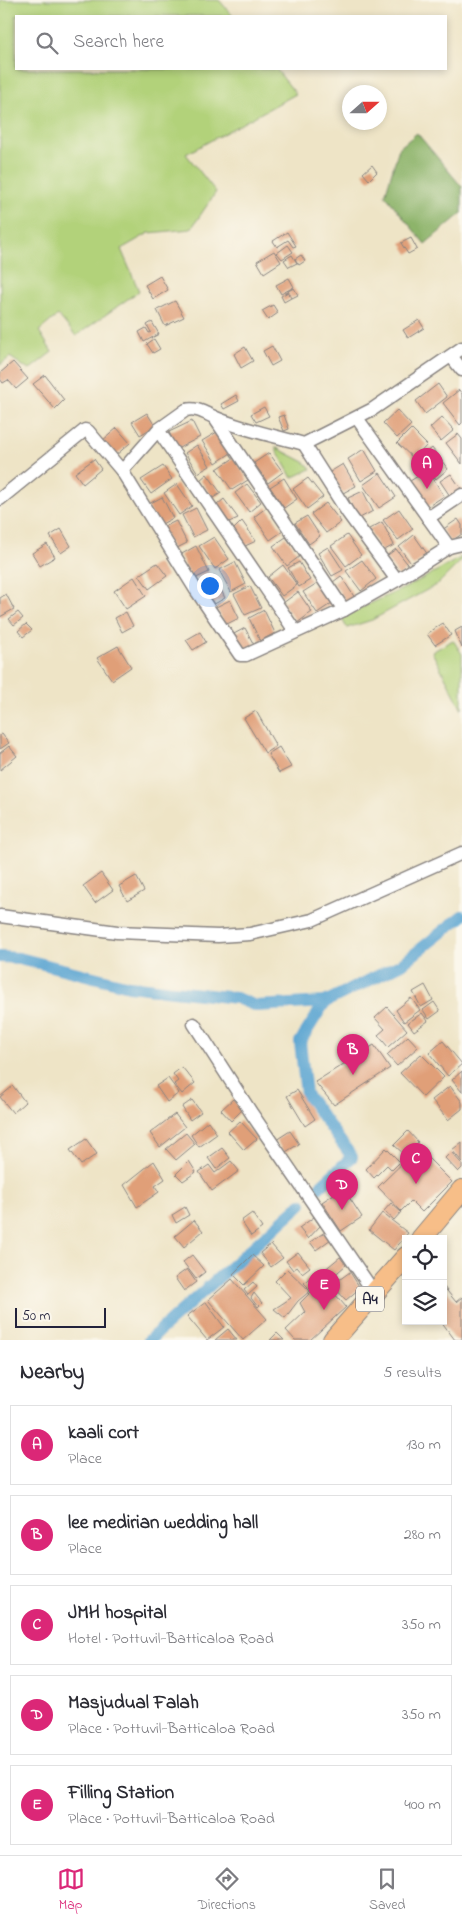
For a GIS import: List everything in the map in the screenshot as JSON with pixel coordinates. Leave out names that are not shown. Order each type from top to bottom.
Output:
[{"type":"highway","points":[[424,1235],[462,1190]]},
{"type":"highway","name":"A4","points":[[332,1340],[402,1262]]},
{"type":"street","points":[[122,471],[158,430],[186,410],[192,408],[243,428],[304,444],[372,409],[462,348]]},
{"type":"street","points":[[451,356],[462,370]]},
{"type":"street","points":[[214,417],[344,610]]},
{"type":"street","points":[[357,418],[449,547]]},
{"type":"street","points":[[0,500],[85,430],[88,431],[122,471],[196,590],[240,655],[246,655],[294,631],[344,610],[449,547],[462,544]]},
{"type":"street","points":[[158,430],[294,631]]},
{"type":"street","points":[[304,444],[348,513],[396,580]]},
{"type":"street","points":[[428,518],[462,495]]},
{"type":"street","points":[[0,916],[117,932],[218,936],[250,934],[312,920],[462,853]]},
{"type":"street","points":[[194,1024],[252,1114],[375,1294]]},
{"type":"green space","points":[[0,0],[219,0],[232,15],[15,15],[15,70],[277,70],[296,94],[186,154],[216,192],[191,229],[149,233],[121,249],[139,291],[76,336],[58,315],[39,331],[52,352],[29,370],[10,357],[0,365]]},
{"type":"green space","points":[[417,133],[462,187],[462,213],[425,244],[385,195],[399,148]]},
{"type":"green space","points":[[275,447],[306,463],[311,469],[292,478]]},
{"type":"green space","points":[[462,557],[462,560],[438,584],[372,620],[347,628],[343,621],[343,616],[409,586]]},
{"type":"green space","points":[[453,640],[462,654],[462,709],[432,652]]},
{"type":"building","points":[[372,165],[377,172],[369,180],[363,173]]},
{"type":"building","points":[[287,232],[296,246],[293,247],[288,240],[277,247],[273,241]]},
{"type":"building","points":[[411,238],[417,249],[408,254],[401,243]]},
{"type":"building","points":[[288,245],[293,252],[282,259],[277,253]]},
{"type":"building","points":[[274,251],[281,262],[264,273],[257,261]]},
{"type":"building","points":[[292,255],[297,263],[289,267],[284,260]]},
{"type":"building","points":[[301,255],[305,261],[299,265],[295,259]]},
{"type":"building","points":[[160,276],[168,290],[153,299],[145,285]]},
{"type":"building","points":[[289,278],[294,287],[281,294],[276,285]]},
{"type":"building","points":[[294,288],[298,295],[292,298],[288,291]]},
{"type":"building","points":[[288,292],[291,298],[284,302],[281,296]]},
{"type":"building","points":[[175,301],[184,317],[165,326],[157,310]]},
{"type":"building","points":[[273,305],[278,313],[268,320],[262,311]]},
{"type":"building","points":[[419,320],[424,328],[408,338],[403,330]]},
{"type":"building","points":[[152,322],[159,334],[144,342],[139,332],[146,328],[149,333],[151,332],[147,325]]},
{"type":"building","points":[[154,339],[160,349],[153,353],[147,344]]},
{"type":"building","points":[[272,346],[280,361],[271,366],[263,351]]},
{"type":"building","points":[[245,347],[253,361],[241,368],[234,354]]},
{"type":"building","points":[[13,362],[28,379],[16,389],[8,380],[3,383],[0,379],[0,373]]},
{"type":"building","points":[[45,375],[64,400],[55,409],[33,384]]},
{"type":"building","points":[[438,384],[447,397],[425,414],[416,401]]},
{"type":"building","points":[[459,390],[462,394],[462,423],[460,425],[443,403]]},
{"type":"building","points":[[236,395],[239,401],[224,409],[221,404]]},
{"type":"building","points":[[264,407],[269,416],[256,422],[251,414]]},
{"type":"building","points":[[397,410],[411,425],[397,438],[383,423]]},
{"type":"building","points":[[147,413],[155,426],[140,435],[132,422]]},
{"type":"building","points":[[284,415],[289,429],[284,431],[278,417]]},
{"type":"building","points":[[442,417],[454,430],[441,441],[430,428]]},
{"type":"building","points":[[192,421],[200,437],[177,449],[169,432]]},
{"type":"building","points":[[117,428],[130,443],[115,456],[102,441]]},
{"type":"building","points":[[411,429],[427,445],[414,459],[397,443]]},
{"type":"building","points":[[217,432],[231,453],[216,463],[202,441]]},
{"type":"building","points":[[458,434],[462,439],[462,464],[446,443]]},
{"type":"building","points":[[197,445],[210,466],[198,473],[185,453]]},
{"type":"building","points":[[432,448],[448,469],[436,479],[420,458]]},
{"type":"building","points":[[364,449],[377,471],[361,481],[348,459]]},
{"type":"building","points":[[269,453],[283,472],[268,483],[254,463]]},
{"type":"building","points":[[234,458],[248,480],[232,490],[217,469]]},
{"type":"building","points":[[94,459],[101,469],[83,484],[75,473]]},
{"type":"building","points":[[343,464],[356,486],[343,493],[330,472]]},
{"type":"building","points":[[163,466],[172,479],[151,494],[141,480]]},
{"type":"building","points":[[428,470],[444,496],[427,507],[410,481]]},
{"type":"building","points":[[380,473],[396,497],[379,508],[363,485]]},
{"type":"building","points":[[207,474],[221,493],[213,498],[200,480]]},
{"type":"building","points":[[451,474],[462,490],[452,499],[440,481]]},
{"type":"building","points":[[284,478],[297,499],[284,508],[270,487]]},
{"type":"building","points":[[308,478],[323,497],[307,509],[293,489]]},
{"type":"building","points":[[177,484],[192,506],[179,515],[164,493]]},
{"type":"building","points":[[247,484],[261,502],[249,512],[235,493]]},
{"type":"building","points":[[363,491],[373,511],[358,519],[348,498]]},
{"type":"building","points":[[162,497],[173,518],[158,526],[147,505]]},
{"type":"building","points":[[224,499],[238,518],[229,522],[217,505]]},
{"type":"building","points":[[326,503],[341,522],[326,533],[311,514]]},
{"type":"building","points":[[267,507],[283,531],[270,540],[254,517]]},
{"type":"building","points":[[196,508],[207,530],[193,537],[182,515]]},
{"type":"building","points":[[399,509],[413,529],[398,540],[383,520]]},
{"type":"building","points":[[307,516],[320,536],[309,544],[295,523]]},
{"type":"building","points":[[458,519],[462,525],[462,534],[450,542],[442,530]]},
{"type":"building","points":[[176,521],[187,543],[173,550],[161,528]]},
{"type":"building","points":[[242,521],[256,541],[245,546],[233,530]]},
{"type":"building","points":[[382,522],[394,545],[381,552],[369,529]]},
{"type":"building","points":[[61,529],[71,546],[61,553],[50,536]]},
{"type":"building","points":[[347,535],[361,555],[346,566],[331,546]]},
{"type":"building","points":[[414,535],[428,555],[413,566],[399,547]]},
{"type":"building","points":[[214,537],[229,559],[215,569],[199,546]]},
{"type":"building","points":[[286,537],[300,556],[287,566],[273,546]]},
{"type":"building","points":[[47,544],[55,557],[40,566],[32,553]]},
{"type":"building","points":[[196,546],[209,572],[192,580],[180,555]]},
{"type":"building","points":[[328,547],[343,570],[332,576],[318,553]]},
{"type":"building","points":[[396,549],[410,567],[399,576],[385,557]]},
{"type":"building","points":[[362,560],[376,579],[361,591],[346,571]]},
{"type":"building","points":[[235,562],[246,584],[231,592],[219,570]]},
{"type":"building","points":[[299,562],[310,580],[299,587],[288,568]]},
{"type":"building","points":[[157,563],[167,576],[149,589],[139,575]]},
{"type":"building","points":[[283,565],[297,585],[282,596],[268,577]]},
{"type":"building","points":[[214,576],[225,598],[209,607],[197,584]]},
{"type":"building","points":[[341,576],[355,598],[347,603],[333,582]]},
{"type":"building","points":[[134,577],[146,596],[126,609],[114,591]]},
{"type":"building","points":[[319,582],[332,603],[317,613],[303,592]]},
{"type":"building","points":[[250,586],[261,608],[245,615],[234,594]]},
{"type":"building","points":[[298,592],[312,612],[297,623],[283,603]]},
{"type":"building","points":[[6,594],[14,609],[0,617],[0,598]]},
{"type":"building","points":[[230,600],[239,618],[225,625],[216,607]]},
{"type":"building","points":[[264,610],[275,633],[260,641],[249,618]]},
{"type":"building","points":[[18,612],[23,618],[14,625],[9,619]]},
{"type":"building","points":[[126,612],[133,626],[122,632],[115,618]]},
{"type":"building","points":[[443,623],[451,635],[435,645],[427,634]]},
{"type":"building","points":[[26,624],[32,630],[23,637],[18,631]]},
{"type":"building","points":[[462,627],[462,648],[455,631]]},
{"type":"building","points":[[245,628],[254,645],[241,652],[232,635]]},
{"type":"building","points":[[200,632],[206,642],[193,650],[186,640]]},
{"type":"building","points":[[118,646],[131,667],[112,680],[97,658]]},
{"type":"building","points":[[256,711],[276,746],[265,753],[244,718]]},
{"type":"building","points":[[2,734],[9,743],[0,749],[0,735]]},
{"type":"building","points":[[9,746],[17,756],[0,770],[0,753]]},
{"type":"building","points":[[279,747],[291,767],[279,773],[268,754]]},
{"type":"building","points":[[101,873],[113,890],[95,903],[83,886]]},
{"type":"building","points":[[136,876],[144,891],[127,901],[119,886]]},
{"type":"building","points":[[425,985],[433,1000],[421,1007],[413,992]]},
{"type":"building","points":[[411,998],[420,1010],[404,1022],[396,1010]]},
{"type":"building","points":[[434,1002],[440,1011],[429,1019],[423,1010]]},
{"type":"building","points":[[387,1007],[407,1030],[388,1047],[378,1035],[385,1029],[375,1018]]},
{"type":"building","points":[[422,1013],[428,1021],[414,1031],[408,1023]]},
{"type":"building","points":[[408,1036],[418,1047],[397,1066],[387,1055]]},
{"type":"building","points":[[443,1041],[462,1064],[448,1076],[429,1053]]},
{"type":"building","points":[[374,1045],[390,1068],[334,1105],[315,1082]]},
{"type":"building","points":[[421,1054],[444,1077],[423,1097],[400,1073]]},
{"type":"building","points":[[182,1067],[195,1083],[182,1094],[174,1084],[178,1081],[173,1074]]},
{"type":"building","points":[[462,1071],[462,1092],[452,1080]]},
{"type":"building","points":[[168,1078],[179,1093],[167,1102],[156,1086]]},
{"type":"building","points":[[13,1086],[25,1102],[13,1113],[0,1097]]},
{"type":"building","points":[[450,1086],[462,1102],[462,1109],[448,1120],[432,1100]]},
{"type":"building","points":[[297,1090],[315,1119],[305,1126],[287,1096]]},
{"type":"building","points":[[233,1099],[242,1110],[231,1121],[221,1110]]},
{"type":"building","points":[[192,1100],[201,1112],[190,1120],[182,1107]]},
{"type":"building","points":[[175,1114],[185,1127],[160,1147],[150,1133]]},
{"type":"building","points":[[208,1121],[217,1134],[199,1147],[191,1135]]},
{"type":"building","points":[[240,1121],[257,1139],[244,1150],[228,1132]]},
{"type":"building","points":[[290,1131],[299,1144],[284,1153],[276,1140]]},
{"type":"building","points":[[408,1131],[418,1142],[405,1155],[394,1145]]},
{"type":"building","points":[[186,1133],[195,1144],[176,1160],[166,1149]]},
{"type":"building","points":[[86,1139],[97,1154],[81,1165],[70,1150]]},
{"type":"building","points":[[462,1142],[462,1162],[452,1150]]},
{"type":"building","points":[[222,1148],[230,1158],[216,1169],[208,1158]]},
{"type":"building","points":[[386,1148],[400,1162],[392,1170],[387,1165],[374,1178],[366,1169]]},
{"type":"building","points":[[418,1148],[452,1182],[422,1212],[411,1201],[401,1211],[378,1187]]},
{"type":"building","points":[[451,1152],[462,1164],[462,1168],[458,1172],[445,1158]]},
{"type":"building","points":[[154,1161],[165,1179],[155,1186],[159,1192],[137,1207],[124,1185]]},
{"type":"building","points":[[189,1161],[196,1172],[183,1181],[176,1174]]},
{"type":"building","points":[[231,1161],[239,1171],[212,1191],[199,1172],[209,1165],[215,1173]]},
{"type":"building","points":[[343,1188],[362,1217],[341,1231],[322,1202]]},
{"type":"building","points":[[391,1203],[401,1212],[394,1220],[384,1211]]},
{"type":"building","points":[[185,1207],[189,1215],[176,1223],[172,1215]]},
{"type":"building","points":[[252,1213],[262,1228],[251,1236],[241,1221]]},
{"type":"building","points":[[382,1213],[408,1233],[402,1235],[402,1240],[394,1250],[369,1230]]},
{"type":"building","points":[[314,1217],[320,1226],[308,1239],[299,1228]]},
{"type":"building","points":[[194,1220],[203,1231],[184,1247],[175,1236]]},
{"type":"building","points":[[325,1232],[331,1239],[316,1250],[310,1242]]},
{"type":"building","points":[[271,1244],[283,1258],[271,1267],[260,1253]]},
{"type":"building","points":[[298,1252],[310,1267],[302,1273],[297,1267],[293,1270],[286,1261]]},
{"type":"building","points":[[192,1255],[205,1272],[196,1279],[183,1262]]},
{"type":"building","points":[[252,1255],[264,1266],[244,1285],[233,1274]]},
{"type":"building","points":[[340,1257],[346,1265],[330,1279],[323,1271]]},
{"type":"building","points":[[187,1269],[196,1282],[184,1291],[175,1278]]},
{"type":"building","points":[[287,1269],[310,1291],[298,1301],[285,1318],[274,1309],[291,1298],[275,1281]]},
{"type":"building","points":[[317,1271],[323,1277],[310,1289],[304,1283]]},
{"type":"building","points":[[350,1272],[360,1288],[346,1300],[332,1285]]},
{"type":"building","points":[[232,1279],[267,1319],[243,1340],[208,1300]]},
{"type":"building","points":[[323,1280],[346,1307],[310,1340],[295,1340],[286,1330],[305,1312],[300,1303]]},
{"type":"building","points":[[253,1282],[257,1287],[248,1295],[244,1290]]},
{"type":"building","points":[[447,1291],[456,1302],[462,1297],[462,1340],[455,1340],[444,1325],[447,1325]]},
{"type":"building","points":[[254,1293],[262,1303],[258,1307],[251,1298]]},
{"type":"building","points":[[206,1302],[224,1327],[207,1340],[187,1316]]},
{"type":"building","points":[[228,1329],[237,1340],[215,1340]]},
{"type":"building","points":[[277,1333],[284,1340],[270,1340]]},
{"type":"waterway","points":[[0,957],[19,958],[129,986],[236,998],[256,1006],[325,1002],[402,964],[462,916]]},
{"type":"waterway","points":[[315,1191],[352,1157],[306,1094],[300,1042],[325,1002]]},
{"type":"waterway","points":[[149,1340],[301,1204]]},
{"type":"place","name":"kaali cort","points":[[427,489]]},
{"type":"place","name":"lee medirian wedding hall","points":[[353,1075]]},
{"type":"place","name":"JMH hospital","points":[[416,1184]]},
{"type":"place","name":"Masjudual Falah","points":[[342,1210]]},
{"type":"place","name":"Filling Station","points":[[324,1310]]}]
